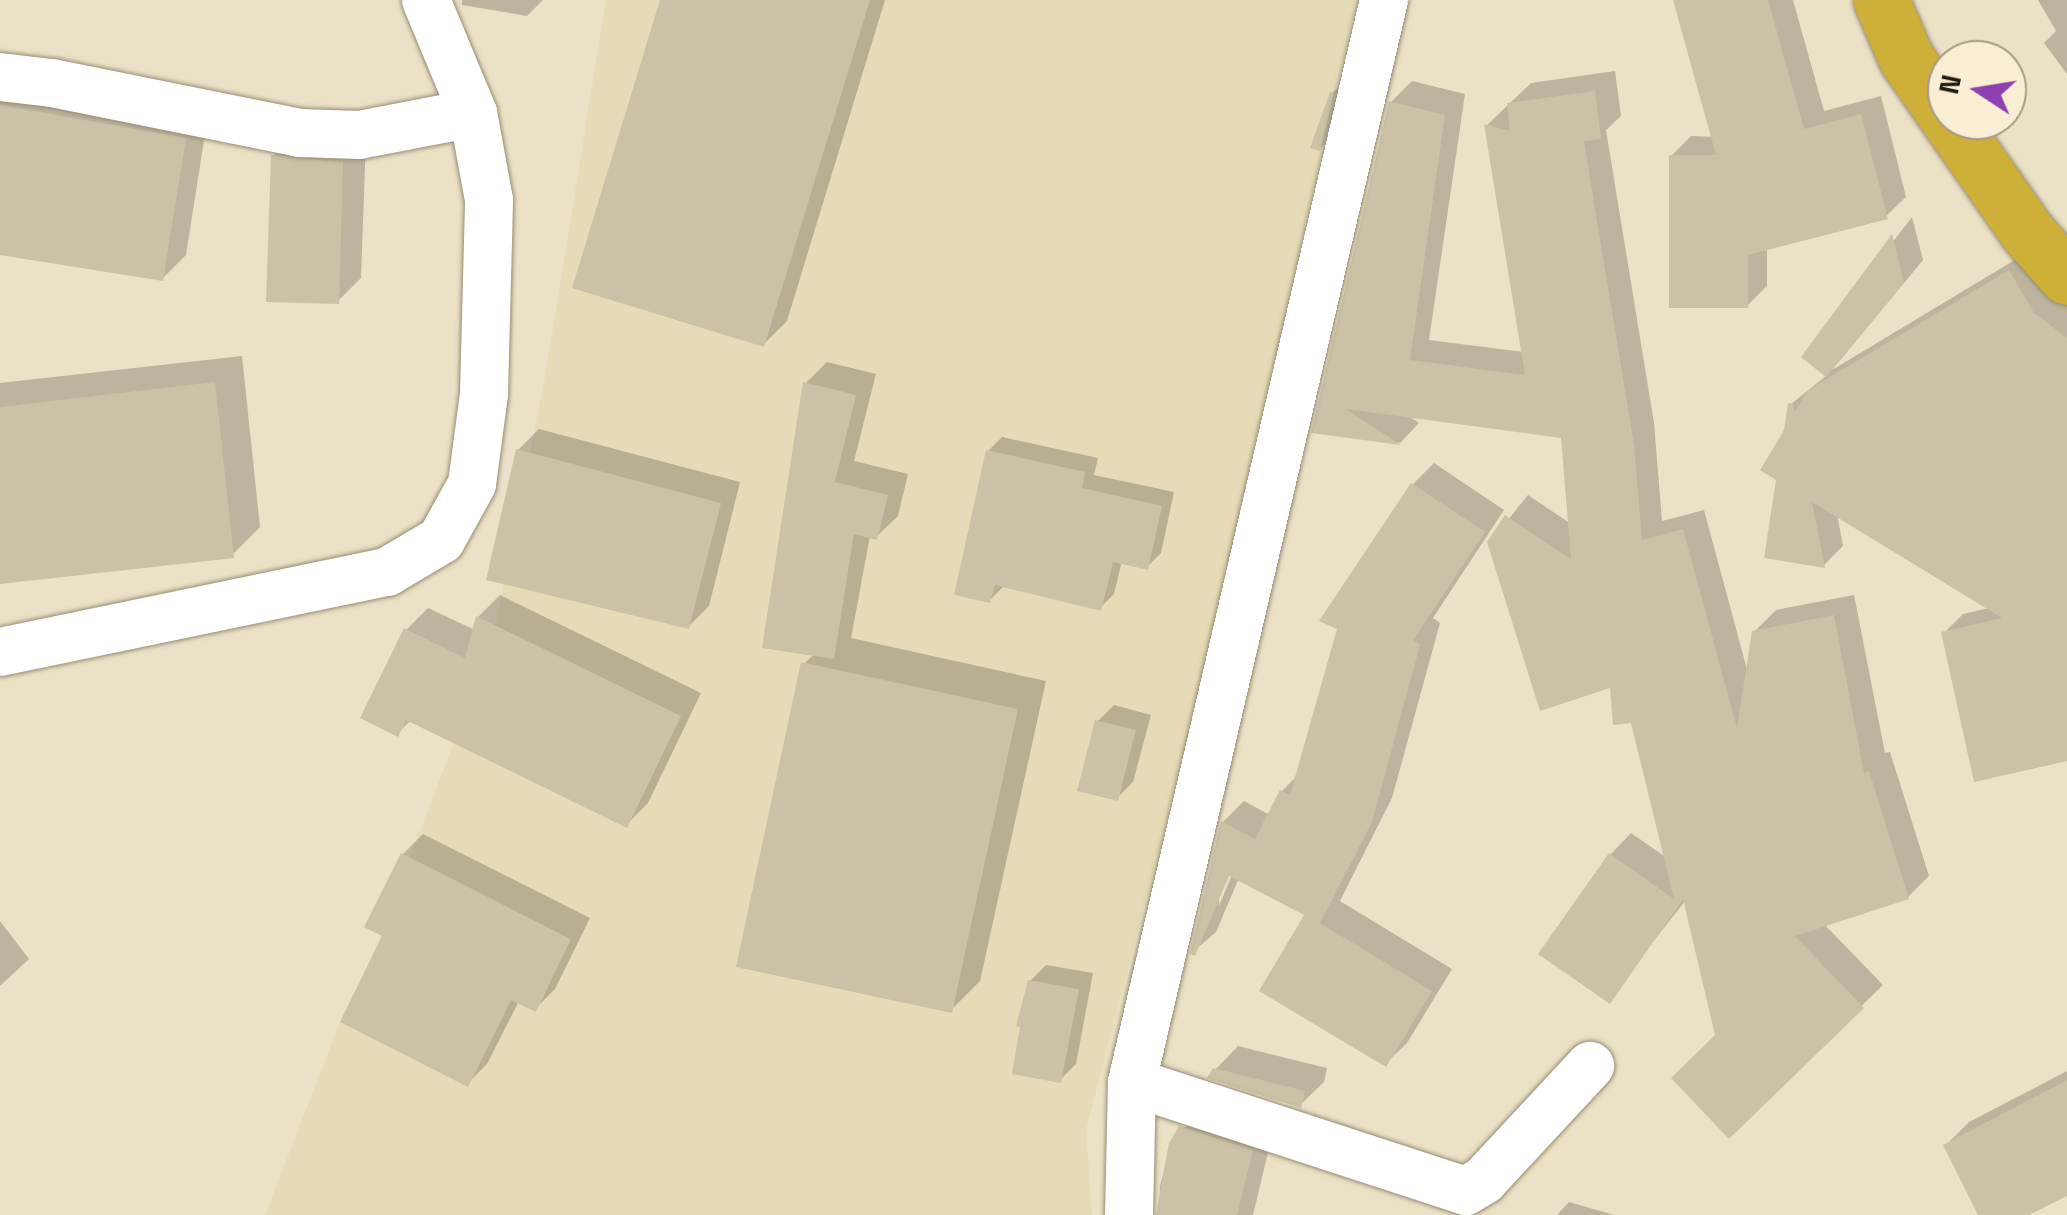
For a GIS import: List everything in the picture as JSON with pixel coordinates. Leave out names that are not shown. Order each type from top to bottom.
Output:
[{"type":"highway","points":[[1881,0],[1906,58],[1927,88]]},
{"type":"highway","points":[[1963,140],[2028,232],[2067,278]]},
{"type":"street","points":[[0,652],[388,572],[441,540],[472,484],[484,394],[489,200],[473,113],[426,0]]},
{"type":"street","points":[[1129,1215],[1132,1082],[1384,0]]},
{"type":"street","points":[[0,77],[52,83],[299,133],[359,135],[473,113]]},
{"type":"street","points":[[1132,1082],[1466,1191],[1484,1180],[1590,1066]]},
{"type":"shaded area","points":[[606,0],[1356,0],[1196,704],[1086,1130],[1092,1215],[265,1215],[340,1022],[373,954],[492,643],[546,372]]},
{"type":"building","points":[[660,0],[870,0],[764,347],[572,288]]},
{"type":"building","points":[[1673,0],[1768,0],[1804,129],[1861,114],[1888,219],[1748,255],[1748,308],[1669,308],[1669,155],[1716,155]]},
{"type":"building","points":[[1595,91],[1601,139],[1584,141],[1634,445],[1642,540],[1683,529],[1737,728],[1752,631],[1834,615],[1864,773],[1869,771],[1909,899],[1795,936],[1864,1008],[1729,1139],[1671,1078],[1715,1035],[1683,899],[1610,1004],[1538,954],[1609,853],[1674,899],[1631,723],[1613,725],[1610,688],[1540,711],[1487,542],[1505,515],[1571,559],[1561,438],[1346,409],[1401,445],[1311,433],[1389,101],[1445,115],[1410,360],[1525,375],[1484,124],[1510,131],[1507,103]]},
{"type":"building","points":[[1330,92],[1334,93],[1320,151],[1310,148]]},
{"type":"building","points":[[0,105],[186,138],[163,281],[0,255]]},
{"type":"building","points":[[271,155],[343,162],[339,304],[266,302]]},
{"type":"building","points":[[1892,234],[1904,283],[1826,377],[1801,357]]},
{"type":"building","points":[[2009,270],[2034,313],[2067,338],[2067,761],[1974,782],[1941,632],[2002,618],[1812,502],[1825,568],[1764,558],[1776,480],[1760,470],[1784,430],[1788,403],[1793,403],[1795,412],[1808,390]]},
{"type":"building","points":[[215,382],[234,558],[0,584],[0,407]]},
{"type":"building","points":[[803,382],[856,395],[835,482],[888,495],[877,540],[854,534],[834,659],[762,648]]},
{"type":"building","points":[[516,449],[721,503],[689,629],[486,580]]},
{"type":"building","points":[[986,450],[1085,472],[1082,488],[1162,506],[1148,570],[1113,562],[1101,611],[995,585],[990,603],[954,595]]},
{"type":"building","points":[[1411,483],[1485,532],[1413,640],[1420,645],[1372,822],[1320,923],[1432,991],[1386,1067],[1259,991],[1304,915],[1229,876],[1195,956],[1190,954],[1221,821],[1255,839],[1280,790],[1290,795],[1337,629],[1319,621]]},
{"type":"building","points":[[476,616],[681,716],[627,828],[406,720],[398,737],[360,718],[404,628],[465,658]]},
{"type":"building","points":[[801,662],[1018,709],[952,1013],[736,967]]},
{"type":"building","points":[[1095,720],[1136,730],[1118,801],[1077,791]]},
{"type":"building","points":[[401,853],[571,939],[536,1012],[511,1000],[468,1087],[340,1022],[382,936],[364,927]]},
{"type":"building","points":[[1028,980],[1079,989],[1061,1083],[1012,1074],[1020,1027],[1016,1026]]},
{"type":"building","points":[[1213,1068],[1305,1091],[1301,1108],[1207,1078]]},
{"type":"building","points":[[2067,1080],[2067,1196],[2029,1215],[1978,1215],[1943,1145]]},
{"type":"building","points":[[1179,1126],[1253,1150],[1237,1215],[1156,1215],[1169,1143]]}]
